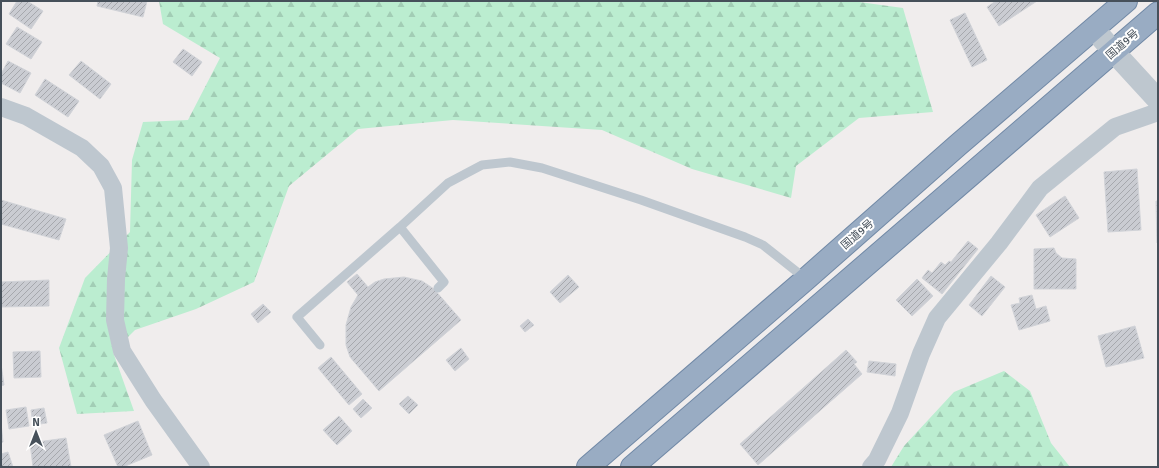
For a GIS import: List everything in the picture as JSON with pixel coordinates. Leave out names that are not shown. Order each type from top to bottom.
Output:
[{"type":"highway","name":"国道9号","points":[[588,467],[1126,1]]},
{"type":"highway","name":"国道9号","points":[[632,467],[1158,13]]},
{"type":"street","points":[[1094,29],[1158,100]]},
{"type":"street","points":[[1,107],[26,116],[82,148],[101,166],[113,188],[119,248],[116,279],[115,320],[122,351],[152,400],[201,467]]},
{"type":"street","points":[[871,467],[877,460],[900,413],[937,318],[999,243],[1040,188],[1115,127],[1158,112]]},
{"type":"lane","points":[[320,344],[297,317],[448,183],[482,165],[510,162],[549,170],[647,202],[745,237],[763,245],[806,279]]},
{"type":"lane","points":[[400,227],[444,282],[438,288]]},
{"type":"green space","points":[[159,1],[852,1],[903,8],[933,112],[859,118],[796,166],[791,198],[692,169],[602,130],[453,120],[358,129],[289,186],[254,282],[196,309],[135,330],[113,352],[134,411],[77,414],[59,348],[85,278],[130,232],[132,160],[143,122],[188,120],[220,58],[163,24]]},
{"type":"green space","points":[[1004,371],[1030,391],[1051,443],[1070,467],[891,467],[904,446],[954,392]]},
{"type":"building","points":[[17,1],[27,1],[43,11],[31,29],[9,14]]},
{"type":"building","points":[[98,1],[147,1],[143,17],[97,6]]},
{"type":"building","points":[[996,1],[1037,1],[999,26],[987,7]]},
{"type":"building","points":[[965,13],[987,60],[972,67],[950,20]]},
{"type":"building","points":[[17,27],[42,42],[31,59],[6,44]]},
{"type":"building","points":[[183,49],[202,62],[192,76],[173,62]]},
{"type":"building","points":[[8,61],[31,73],[20,93],[1,83],[1,74]]},
{"type":"building","points":[[81,61],[111,84],[100,99],[69,75]]},
{"type":"building","points":[[45,79],[79,101],[68,117],[35,95]]},
{"type":"building","points":[[1137,169],[1141,230],[1108,232],[1104,172]]},
{"type":"building","points":[[1065,196],[1079,218],[1050,237],[1036,215]]},
{"type":"building","points":[[1,200],[66,219],[59,240],[1,224]]},
{"type":"building","points":[[1156,201],[1158,201],[1158,243],[1157,243]]},
{"type":"building","points":[[968,241],[978,249],[942,294],[922,278],[928,270],[932,273],[941,262],[945,265],[949,261],[951,262]]},
{"type":"building","points":[[1054,248],[1056,253],[1062,258],[1076,259],[1076,289],[1034,289],[1034,249]]},
{"type":"building","points":[[357,274],[368,287],[375,282],[384,279],[404,277],[422,281],[434,289],[461,320],[379,391],[350,357],[346,345],[346,325],[351,307],[358,295],[347,282]]},
{"type":"building","points":[[568,275],[579,287],[560,303],[550,292]]},
{"type":"building","points":[[991,276],[1005,287],[982,316],[969,305]]},
{"type":"building","points":[[917,279],[933,296],[912,316],[896,300]]},
{"type":"building","points":[[49,280],[49,306],[1,307],[1,282]]},
{"type":"building","points":[[1032,295],[1036,309],[1046,306],[1050,321],[1019,330],[1011,305],[1020,303],[1019,298]]},
{"type":"building","points":[[263,304],[271,312],[258,323],[251,314]]},
{"type":"building","points":[[528,319],[534,325],[525,332],[520,326]]},
{"type":"building","points":[[1135,326],[1144,358],[1106,367],[1098,336]]},
{"type":"building","points":[[461,348],[469,359],[455,371],[446,360]]},
{"type":"building","points":[[846,350],[857,362],[854,364],[862,374],[758,465],[740,444]]},
{"type":"building","points":[[40,351],[41,377],[14,378],[13,352]]},
{"type":"building","points":[[331,357],[362,394],[349,405],[318,368]]},
{"type":"building","points":[[869,361],[896,364],[895,376],[867,372]]},
{"type":"building","points":[[1,364],[4,385],[1,386]]},
{"type":"building","points":[[408,396],[418,405],[409,414],[399,404]]},
{"type":"building","points":[[363,399],[372,408],[361,418],[353,409]]},
{"type":"building","points":[[26,407],[29,426],[9,429],[6,410]]},
{"type":"building","points":[[44,408],[47,423],[33,425],[31,410]]},
{"type":"building","points":[[339,416],[352,431],[337,445],[323,430]]},
{"type":"building","points":[[138,421],[152,455],[123,467],[118,467],[104,435]]},
{"type":"building","points":[[1,423],[3,442],[1,443]]},
{"type":"building","points":[[66,438],[71,467],[33,467],[30,443]]},
{"type":"building","points":[[8,452],[13,467],[1,467],[1,454]]}]
